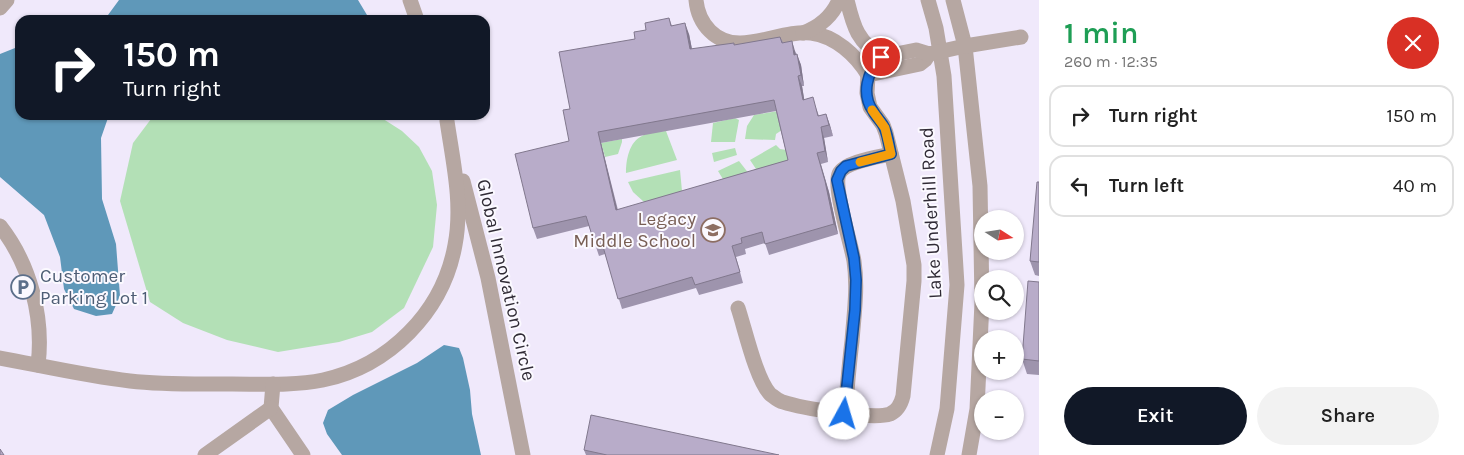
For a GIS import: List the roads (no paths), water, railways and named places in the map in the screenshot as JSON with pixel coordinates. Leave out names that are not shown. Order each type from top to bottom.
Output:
[{"type":"street","points":[[0,8],[7,0]]},
{"type":"street","points":[[410,0],[415,15]]},
{"type":"street","points":[[696,0],[699,13],[706,28],[718,38],[729,42],[747,43],[803,33],[824,36],[841,45],[860,64],[868,76]]},
{"type":"street","points":[[803,33],[823,22],[834,11],[839,0]]},
{"type":"street","points":[[847,0],[852,21],[861,39],[870,49],[884,56]]},
{"type":"street","name":"Lake Underhill Road","points":[[928,0],[936,28],[935,53],[944,76],[958,285],[947,409],[938,455]]},
{"type":"street","points":[[954,0],[965,46],[980,186],[982,302],[977,409],[969,455]]},
{"type":"street","points":[[868,76],[920,64],[935,53],[1021,37]]},
{"type":"street","points":[[738,308],[761,380],[771,395],[784,403],[844,414],[880,416],[890,414],[899,406],[903,396],[914,265],[885,128],[873,112],[866,92],[868,76],[875,63],[884,56],[916,50],[935,53]]},
{"type":"street","points":[[0,358],[132,381],[202,384],[301,383],[344,374],[366,365],[401,341],[418,323],[432,304],[446,278],[451,263],[458,221],[458,197],[446,120]]},
{"type":"street","name":"Global Innovation Circle","points":[[447,120],[488,278],[523,455]]},
{"type":"street","points":[[844,414],[855,310],[856,280],[853,253],[838,187],[838,177],[841,171],[849,165],[891,154]]},
{"type":"street","points":[[0,226],[13,245],[32,290],[40,339],[38,365]]},
{"type":"street","points":[[273,384],[271,408],[303,455]]},
{"type":"street","points":[[205,455],[271,408]]},
{"type":"water","points":[[119,0],[358,0],[367,15],[108,15]]},
{"type":"water","points":[[15,48],[15,120],[107,120],[101,138],[102,199],[116,244],[120,296],[112,314],[96,316],[74,309],[64,289],[60,257],[44,215],[0,177],[0,54]]},
{"type":"water","points":[[444,345],[459,348],[463,358],[481,455],[342,455],[327,434],[323,423],[328,410],[353,395],[417,363]]},
{"type":"place","name":"Legacy Middle School","points":[[713,230]]},
{"type":"place","name":"Customer Parking Lot 1","points":[[23,287]]}]
